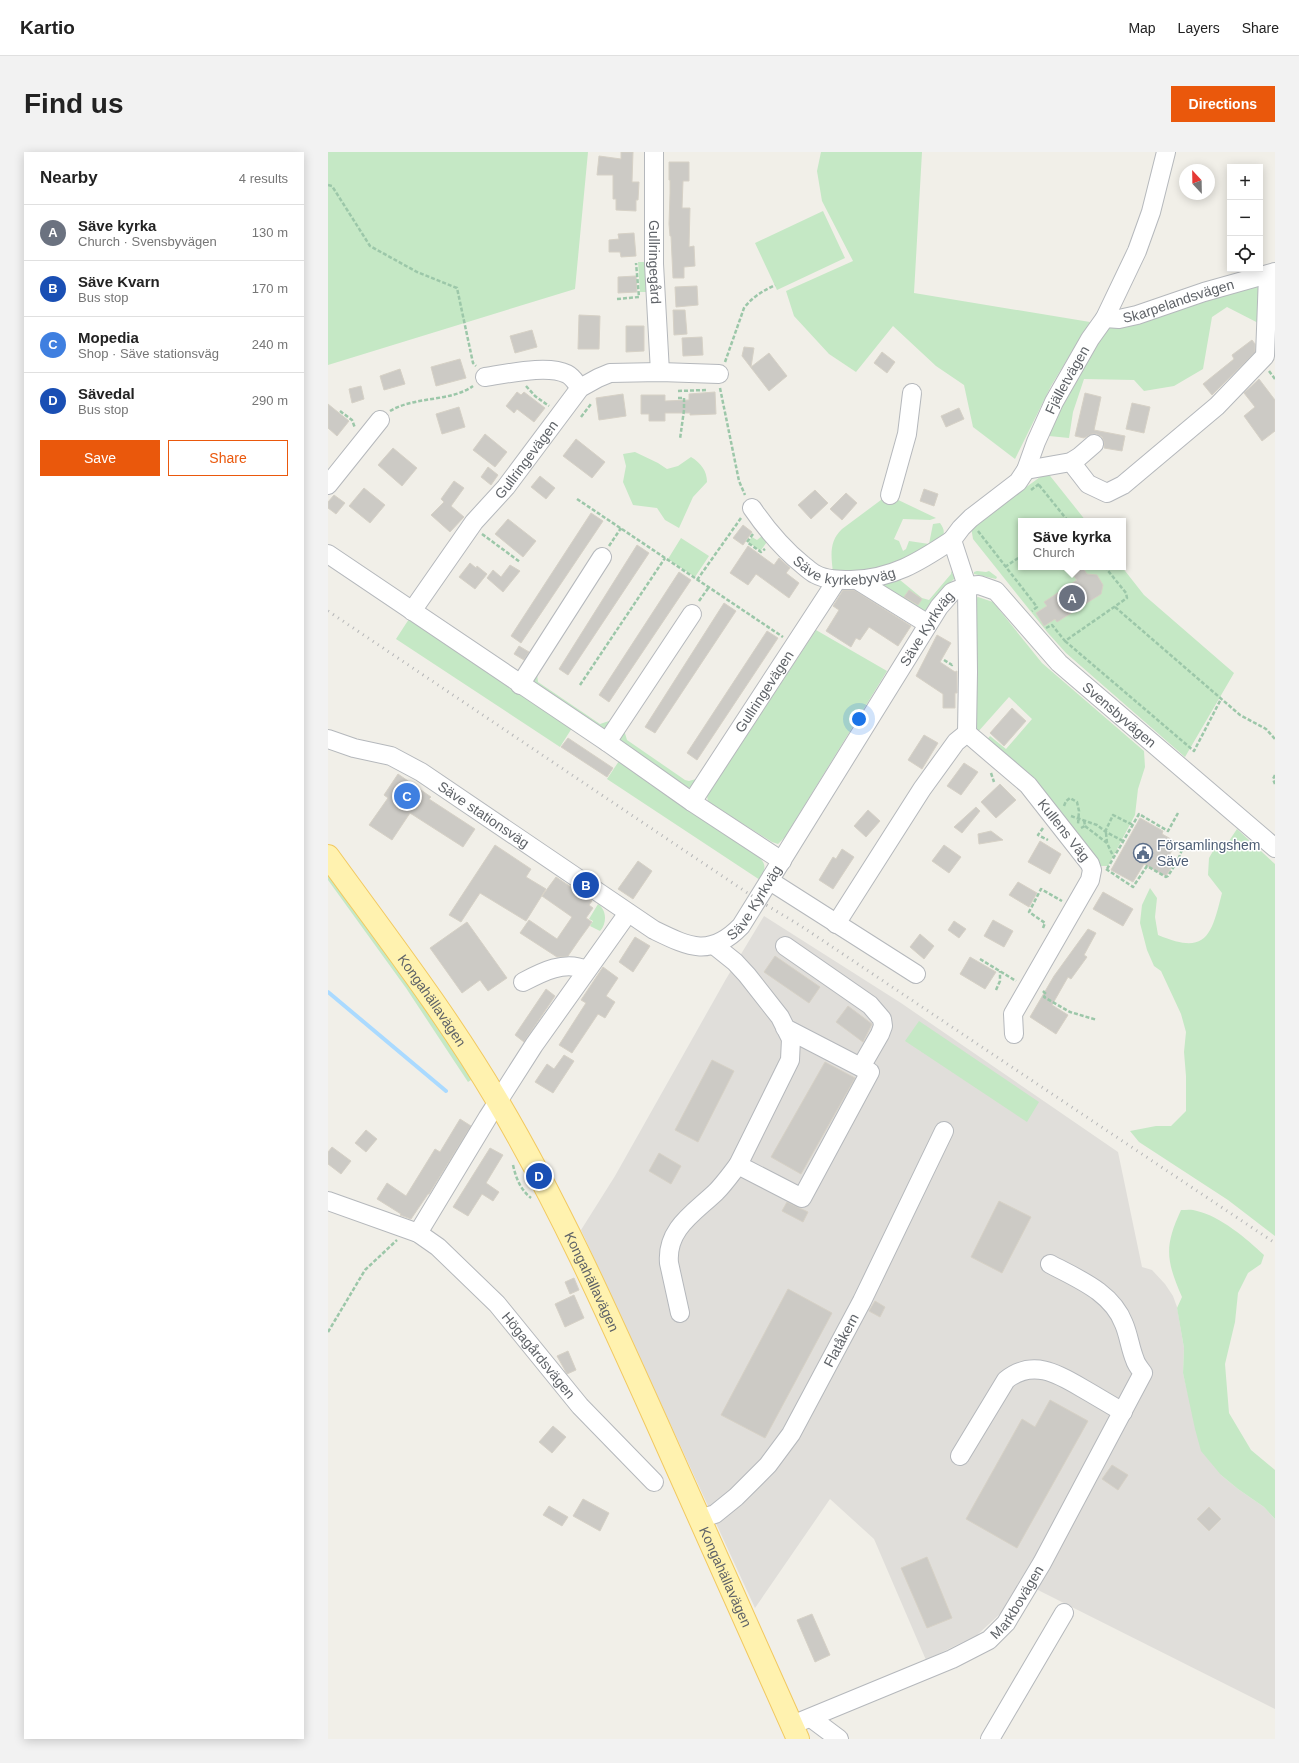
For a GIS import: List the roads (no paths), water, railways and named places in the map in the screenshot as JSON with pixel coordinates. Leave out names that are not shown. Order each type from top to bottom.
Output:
[{"type":"main road","name":"Kongahällavägen","points":[[328,856],[446,1020],[498,1102],[577,1247],[699,1518],[800,1727]]},
{"type":"street","name":"Gullringegård","points":[[654,152],[654,264],[660,372]]},
{"type":"street","name":"Fjälletvägen","points":[[952,540],[971,518],[1018,482],[1032,475],[1036,442],[1054,402],[1090,339],[1105,318],[1137,251],[1151,212],[1166,152]]},
{"type":"street","points":[[1071,462],[1088,484],[1108,493],[1123,485],[1217,406],[1265,356],[1266,303],[1272,274]]},
{"type":"street","name":"Skarpelandsvägen","points":[[1105,318],[1119,319],[1133,316],[1204,292],[1272,274]]},
{"type":"street","points":[[486,377],[536,370],[554,370],[567,374],[580,388],[610,373],[660,372],[719,374]]},
{"type":"street","name":"Gullringevägen","points":[[412,611],[471,526],[506,487],[580,388]]},
{"type":"street","points":[[890,495],[907,434],[912,393]]},
{"type":"street","points":[[328,485],[380,420]]},
{"type":"street","points":[[1032,475],[1071,462],[1094,444]]},
{"type":"street","name":"Säve kyrkebyväg","points":[[751,507],[769,533],[791,556],[815,574],[837,580],[857,580],[882,577],[903,570],[920,561],[952,540]]},
{"type":"street","points":[[836,924],[922,790],[956,742],[967,733],[967,586],[952,540]]},
{"type":"street","points":[[328,554],[520,685],[607,742],[692,802],[782,860]]},
{"type":"street","points":[[520,685],[602,557]]},
{"type":"street","name":"Gullringevägen","points":[[692,802],[837,580]]},
{"type":"street","points":[[857,580],[928,624]]},
{"type":"street","name":"Svensbyvägen","points":[[967,586],[979,585],[996,591],[1059,663],[1275,848]]},
{"type":"street","name":"Säve Kyrkväg","points":[[628,913],[654,930],[682,943],[703,947],[715,946],[729,937],[741,926],[928,624],[948,595],[967,586]]},
{"type":"street","points":[[607,742],[692,614]]},
{"type":"street","name":"Kullens Väg","points":[[967,733],[1028,785],[1090,864],[1100,870],[1090,880],[1074,908],[1036,986],[1013,1014],[1014,1034]]},
{"type":"street","name":"Säve stationsväg","points":[[328,739],[354,748],[391,756],[421,772],[628,913]]},
{"type":"street","points":[[770,881],[916,974]]},
{"type":"street","points":[[411,1231],[498,1102],[534,1045],[628,913]]},
{"type":"street","points":[[680,1313],[668,1256],[672,1237],[682,1223],[716,1192],[738,1165],[790,1060],[791,1039],[780,1017],[747,975],[735,962],[715,946]]},
{"type":"street","points":[[785,946],[870,1005],[882,1019],[883,1026],[880,1034],[861,1067]]},
{"type":"street","points":[[523,982],[541,972],[559,967],[578,966],[586,970]]},
{"type":"street","points":[[738,1165],[802,1198],[870,1072],[786,1028]]},
{"type":"street","name":"Flatåkern","points":[[699,1518],[715,1514],[736,1497],[768,1465],[791,1434],[862,1301],[944,1131]]},
{"type":"street","name":"Högagårdsvägen","points":[[328,1201],[411,1231],[438,1247],[481,1287],[518,1329],[580,1406],[654,1482]]},
{"type":"street","name":"Markbovägen","points":[[800,1727],[952,1659],[988,1640],[1006,1623],[1042,1563],[1143,1373],[1135,1361],[1124,1323],[1116,1308],[1104,1295],[1086,1283],[1050,1264]]},
{"type":"street","points":[[960,1456],[1006,1380],[1014,1374],[1029,1369],[1059,1374],[1122,1412]]},
{"type":"street","points":[[990,1739],[1064,1613]]},
{"type":"street","points":[[800,1727],[839,1739]]},
{"type":"waterway","points":[[328,992],[446,1091]]},
{"type":"railway","points":[[328,611],[758,900],[801,926],[1275,1243]]},
{"type":"place","name":"Säve kyrka","points":[[1072,598]]},
{"type":"place","name":"Mopedia","points":[[407,796]]},
{"type":"place","name":"Församlingshem Säve","points":[[1143,853]]},
{"type":"place","name":"Säve Kvarn","points":[[586,885]]},
{"type":"place","name":"Sävedal","points":[[539,1176]]}]
